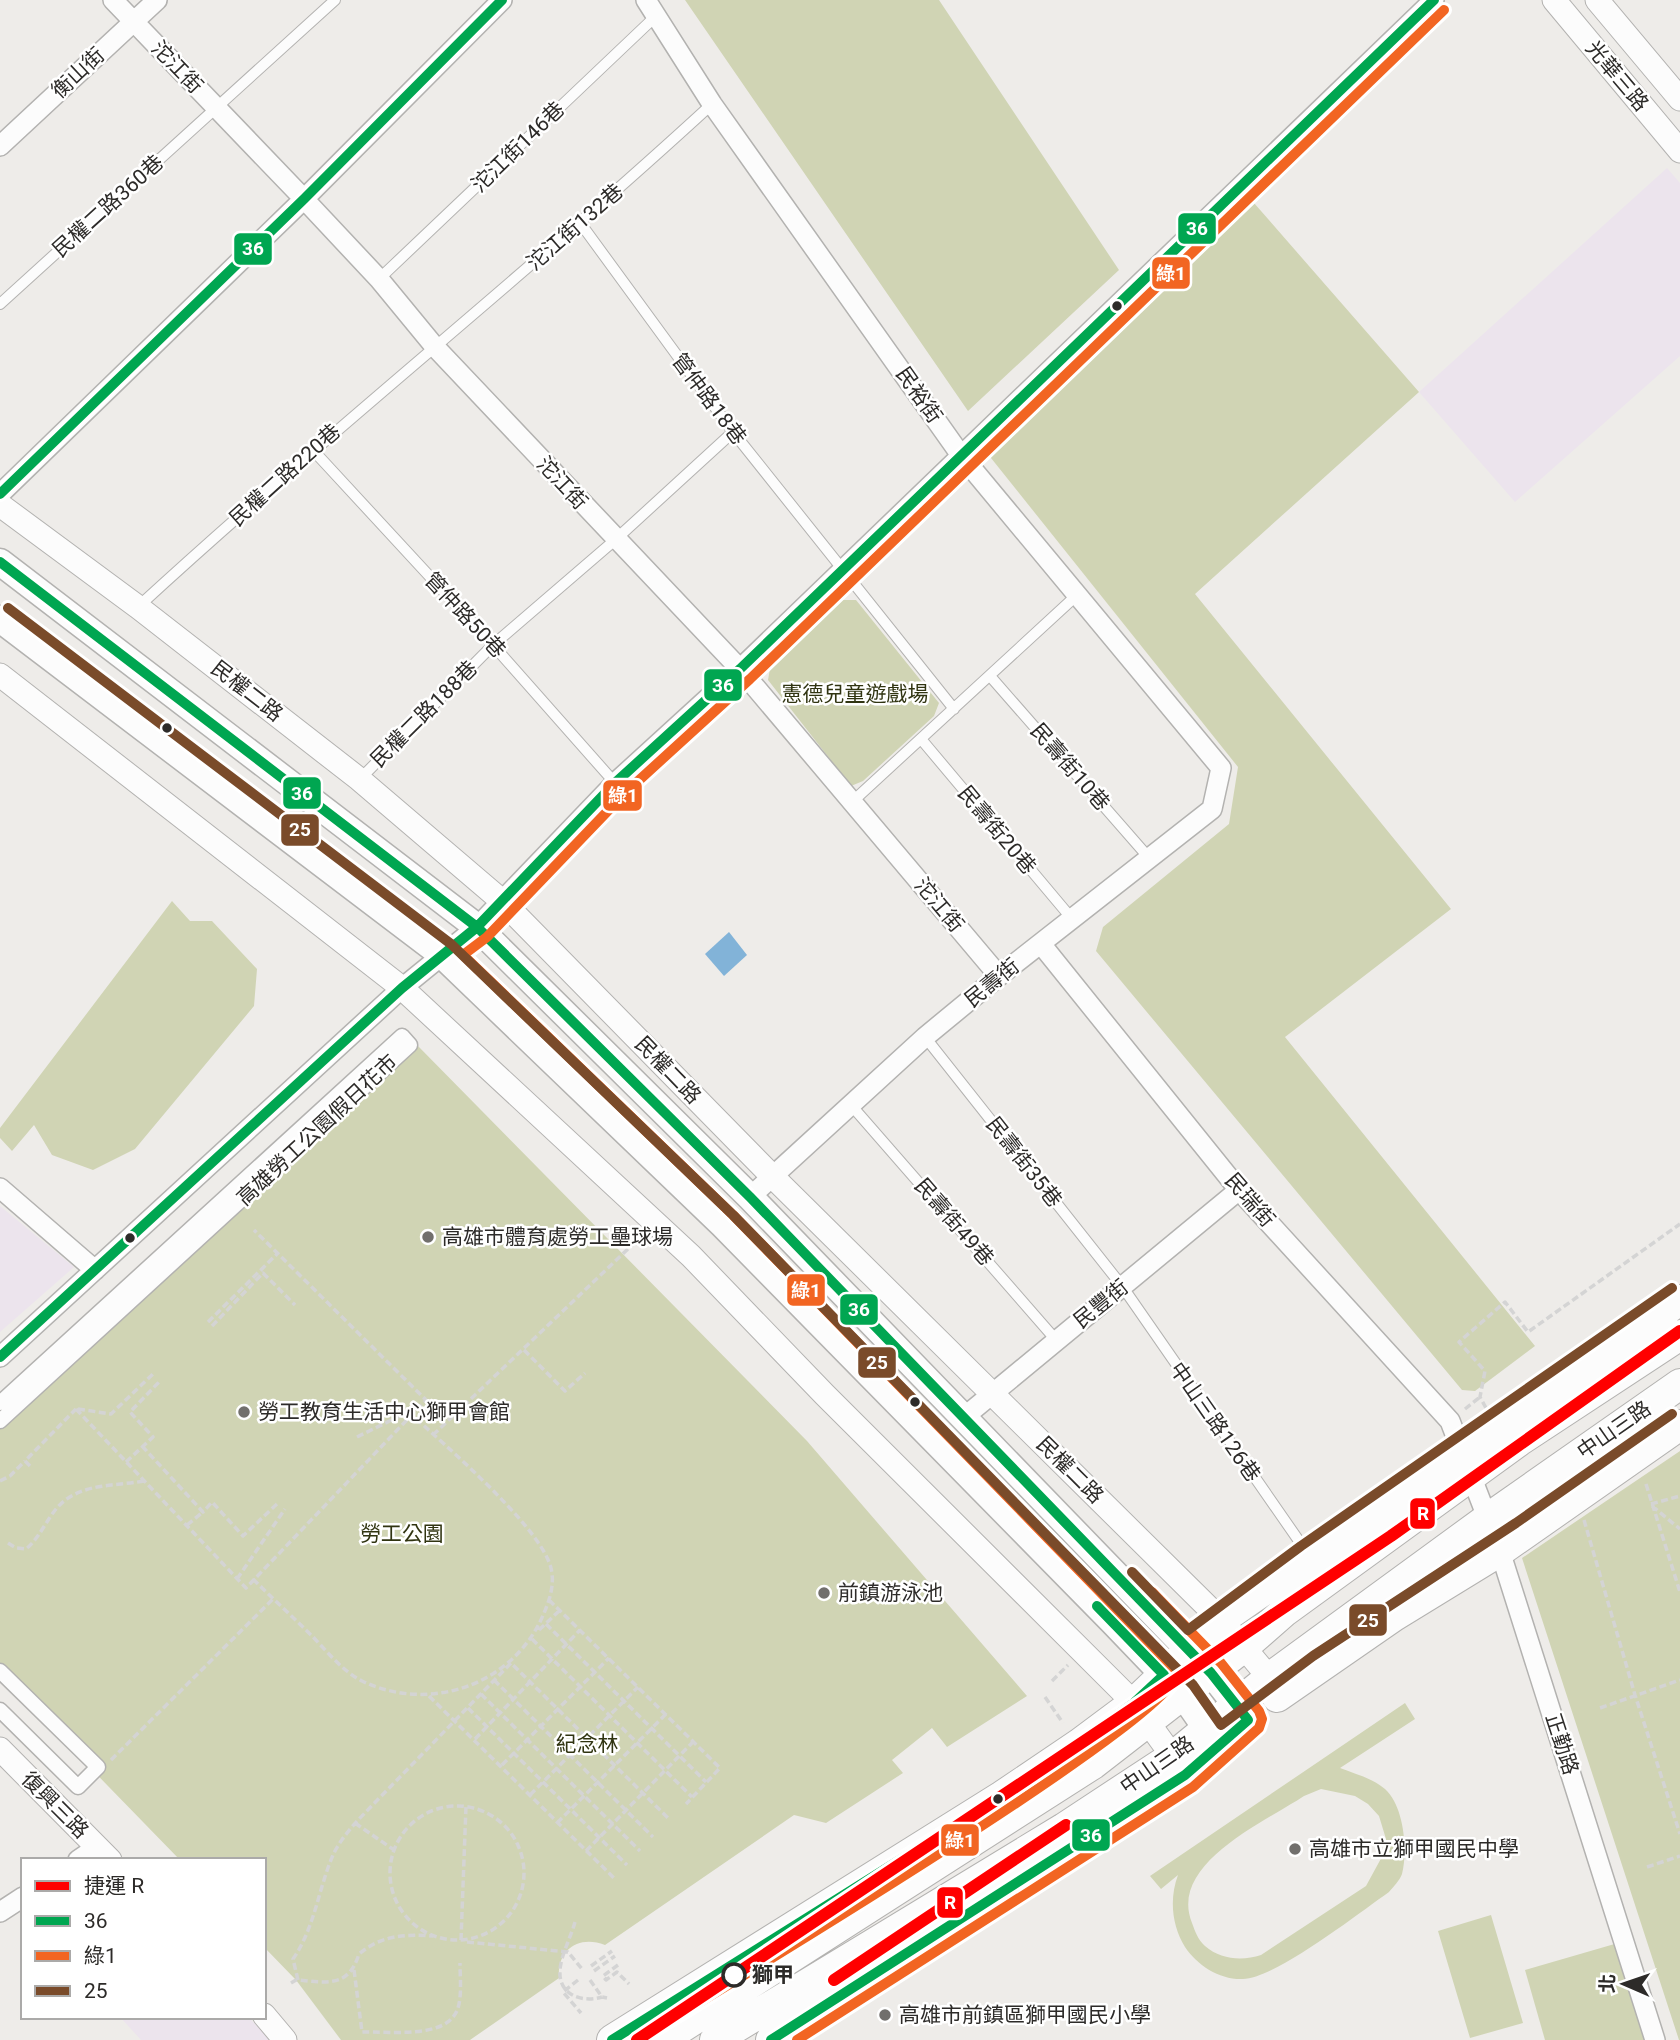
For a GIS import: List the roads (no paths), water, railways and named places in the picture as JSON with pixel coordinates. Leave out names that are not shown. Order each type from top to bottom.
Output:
[{"type":"main road","name":"民權二路","points":[[0,562],[477,927],[750,1197],[1210,1673],[1242,1713]]},
{"type":"main road","points":[[0,619],[441,954],[723,1225],[1173,1685],[1213,1737]]},
{"type":"main road","name":"中山三路","points":[[662,2040],[1093,1763],[1141,1713],[1173,1685],[1210,1673],[1467,1464],[1680,1300]]},
{"type":"main road","name":"中山三路","points":[[1173,1685],[1187,1649],[1221,1620],[1309,1557],[1467,1464],[1519,1441],[1680,1335]]},
{"type":"main road","name":"中山三路","points":[[771,2040],[1180,1765],[1487,1518],[1680,1384]]},
{"type":"main road","name":"中山三路","points":[[1275,1686],[1500,1551],[1680,1425]]},
{"type":"main road","name":"中山三路","points":[[612,2040],[1002,1796],[1141,1713]]},
{"type":"main road","name":"中山三路","points":[[715,2040],[1063,1828],[1180,1765]]},
{"type":"street","name":"沱江街","points":[[113,0],[379,279],[435,347],[740,669],[999,976]]},
{"type":"street","name":"衡山街","points":[[0,146],[157,0]]},
{"type":"street","points":[[0,494],[304,199],[502,0]]},
{"type":"street","points":[[0,1357],[401,988],[477,927],[615,783],[740,669],[960,454],[1434,0]]},
{"type":"street","name":"光華三路","points":[[1554,0],[1680,151]]},
{"type":"street","name":"光華三路","points":[[1597,0],[1680,99]]},
{"type":"street","name":"民裕街","points":[[652,8],[712,104],[960,454],[1221,768]]},
{"type":"street","name":"民權二路","points":[[0,505],[138,607],[359,779],[502,901],[772,1177],[994,1393],[1221,1620],[1245,1646],[1275,1686]]},
{"type":"street","points":[[0,675],[401,988],[691,1255],[825,1395],[1141,1713],[1180,1765]]},
{"type":"street","name":"民壽街","points":[[750,1197],[925,1037],[1212,809],[1221,768]]},
{"type":"street","name":"民瑞街","points":[[1041,944],[1239,1190],[1439,1406],[1450,1421],[1467,1464]]},
{"type":"street","name":"高雄勞工公園假日花市","points":[[0,1403],[402,1036],[410,1045],[0,1421]]},
{"type":"street","points":[[0,1188],[95,1269]]},
{"type":"street","name":"民豐街","points":[[963,1418],[1239,1190]]},
{"type":"street","name":"正勤路","points":[[1467,1464],[1500,1551],[1655,2040]]},
{"type":"street","points":[[0,1671],[98,1767],[78,1787],[0,1710]]},
{"type":"street","name":"復興三路","points":[[0,1749],[104,1853]]},
{"type":"street","points":[[85,1858],[104,1853]]},
{"type":"street","points":[[0,1912],[21,1898]]},
{"type":"street","points":[[266,2017],[285,2040]]},
{"type":"lane","name":"民權二路360巷","points":[[0,304],[335,0]]},
{"type":"lane","name":"沱江街146巷","points":[[379,279],[652,8]]},
{"type":"lane","name":"沱江街132巷","points":[[435,347],[581,224],[712,104]]},
{"type":"lane","name":"管仲路18巷","points":[[581,224],[733,432],[954,709]]},
{"type":"lane","name":"民權二路220巷","points":[[138,607],[312,449],[435,347]]},
{"type":"lane","name":"民權二路188巷","points":[[359,779],[493,645],[615,540],[733,432]]},
{"type":"lane","name":"管仲路50巷","points":[[312,449],[493,645],[615,783]]},
{"type":"lane","points":[[852,802],[1077,595]]},
{"type":"lane","name":"民壽街10巷","points":[[990,676],[1150,859]]},
{"type":"lane","name":"民壽街20巷","points":[[921,739],[1073,920]]},
{"type":"lane","name":"民壽街35巷","points":[[925,1037],[1122,1286]]},
{"type":"lane","name":"民壽街49巷","points":[[851,1105],[1056,1340]]},
{"type":"lane","name":"中山三路126巷","points":[[1122,1286],[1309,1557]]},
{"type":"water","points":[[729,932],[747,955],[724,976],[705,954]]},
{"type":"metro line","name":"R","points":[[637,2040],[1391,1536],[1680,1331]]},
{"type":"metro line","name":"R","points":[[834,1980],[1066,1825]]},
{"type":"place","name":"高雄市體育處勞工壘球場","points":[[428,1237]]},
{"type":"place","name":"勞工教育生活中心獅甲會館","points":[[244,1412]]},
{"type":"place","name":"前鎮游泳池","points":[[824,1593]]},
{"type":"place","name":"高雄市立獅甲國民中學","points":[[1295,1849]]},
{"type":"place","name":"獅甲","points":[[734,1975]]},
{"type":"place","name":"高雄市前鎮區獅甲國民小學","points":[[885,2015]]},
{"type":"park label","name":"憲德兒童遊戲場","points":[[855,694]]},
{"type":"park label","name":"勞工公園","points":[[402,1534]]},
{"type":"park label","name":"紀念林","points":[[587,1744]]}]
